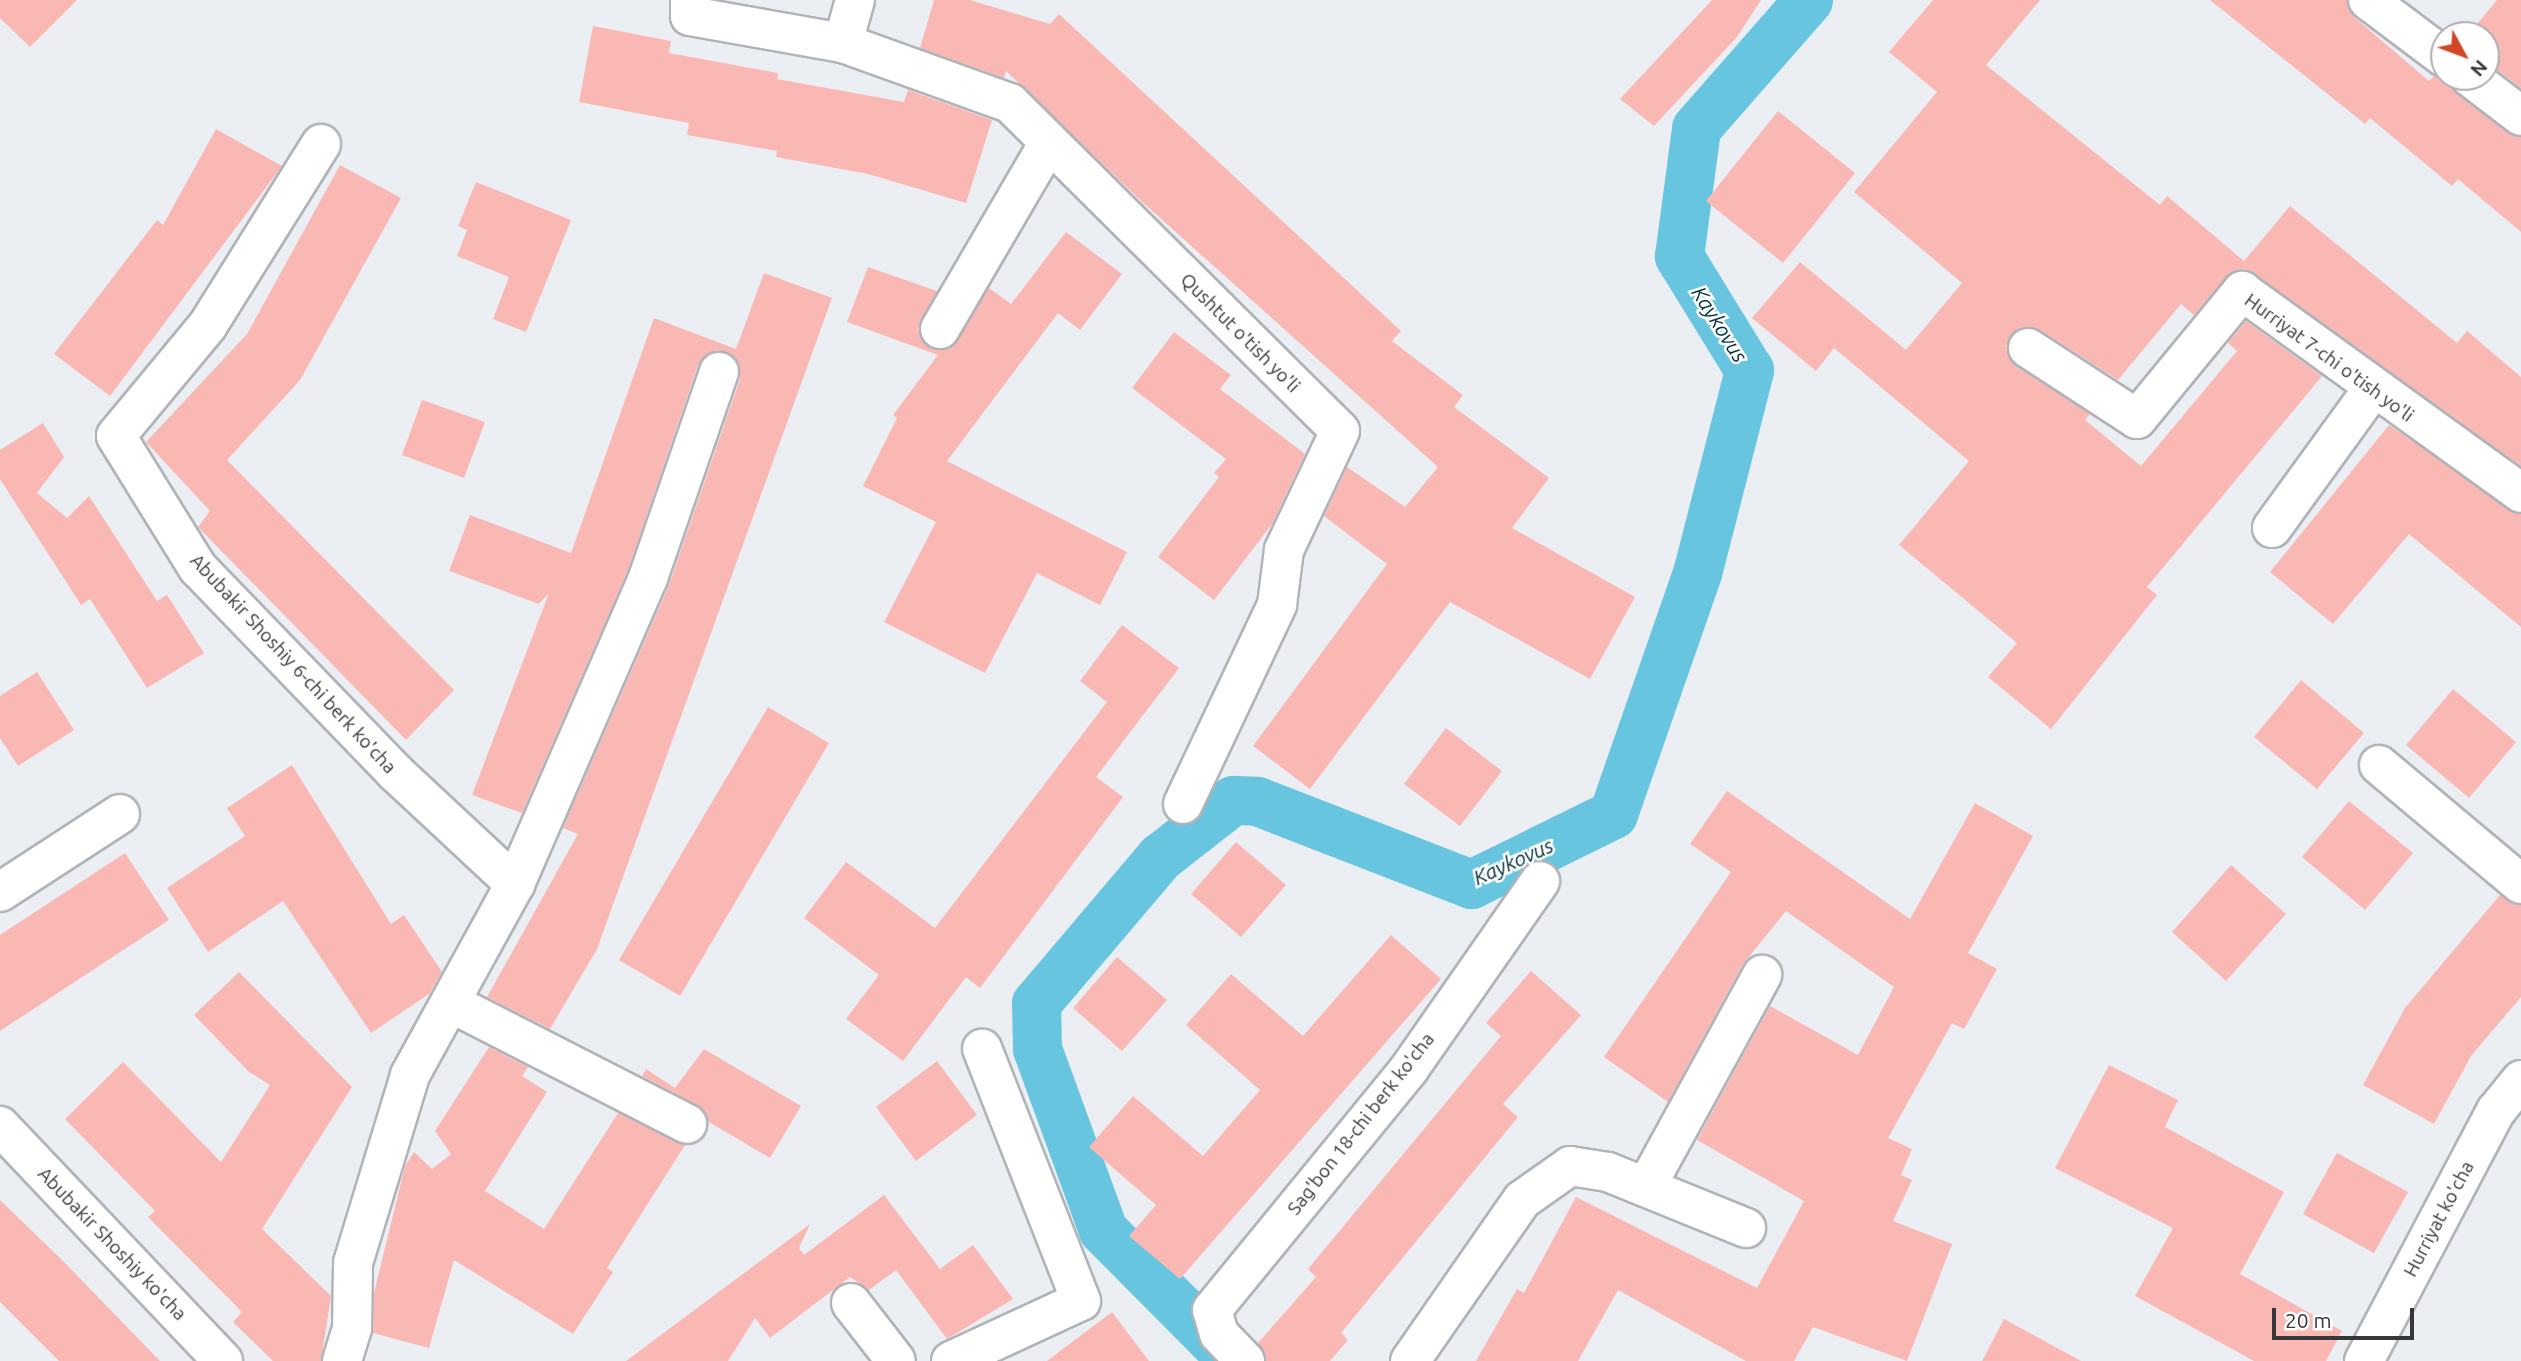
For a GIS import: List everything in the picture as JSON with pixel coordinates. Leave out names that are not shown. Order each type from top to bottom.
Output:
[{"type":"street","name":"Qushtut o'tish yo'li","points":[[690,0],[690,16],[843,43],[1010,103],[1048,144],[1340,431],[1284,550],[1277,605],[1183,804]]},
{"type":"street","points":[[843,43],[855,0]]},
{"type":"street","points":[[2368,0],[2430,46]]},
{"type":"street","points":[[2488,91],[2521,116]]},
{"type":"street","name":"Abubakir Shoshiy 6-chi berk ko'cha","points":[[321,144],[208,325],[116,436],[198,568],[396,773],[515,884]]},
{"type":"street","points":[[940,329],[1048,144]]},
{"type":"street","name":"Hurriyat 7-chi o'tish yo'li","points":[[2028,348],[2137,419],[2242,291],[2372,390],[2521,493]]},
{"type":"street","points":[[342,1361],[352,1329],[352,1263],[410,1075],[453,1004],[515,884],[648,578],[719,372]]},
{"type":"street","points":[[2272,528],[2372,390]]},
{"type":"street","points":[[2379,765],[2521,884]]},
{"type":"street","points":[[0,892],[120,814]]},
{"type":"street","name":"Sag'bon 18-chi berk ko'cha","points":[[1245,1361],[1219,1334],[1212,1310],[1409,1069],[1540,881]]},
{"type":"street","points":[[1646,1187],[1762,975]]},
{"type":"street","points":[[453,1004],[687,1124]]},
{"type":"street","points":[[951,1361],[1081,1301],[982,1049]]},
{"type":"street","name":"Hurriyat ko'cha","points":[[2364,1361],[2496,1111],[2521,1080]]},
{"type":"street","name":"Abubakir Shoshiy ko'cha","points":[[0,1126],[223,1361]]},
{"type":"street","points":[[1410,1361],[1522,1200],[1570,1166],[1608,1172],[1746,1228]]},
{"type":"street","points":[[851,1303],[897,1361]]},
{"type":"building","points":[[0,0],[77,0],[30,47],[0,18]]},
{"type":"building","points":[[934,0],[970,0],[1050,24],[1059,14],[1401,331],[1392,341],[1463,395],[1454,407],[1549,478],[1512,528],[1635,597],[1590,679],[1450,602],[1310,789],[1253,746],[1387,564],[1324,516],[1347,467],[1405,507],[1438,467],[1140,200],[1006,71],[1004,78],[920,48]]},
{"type":"building","points":[[1712,0],[1761,0],[1737,37],[1654,126],[1620,99]]},
{"type":"building","points":[[1933,0],[2040,0],[1986,65],[2160,205],[2167,196],[2244,261],[2290,206],[2457,343],[2467,331],[2521,377],[2521,466],[2245,269],[2226,277],[2194,315],[2181,304],[2118,380],[2040,330],[2018,329],[2006,346],[2016,366],[2090,414],[2085,420],[2141,466],[2237,351],[2228,343],[2246,321],[2322,376],[2147,587],[2157,595],[2051,729],[1988,677],[2017,643],[1899,545],[1969,461],[1834,348],[1816,371],[1752,318],[1800,262],[1906,350],[1962,283],[1854,192],[1937,92],[1889,52]]},
{"type":"building","points":[[2210,0],[2347,0],[2354,17],[2430,80],[2430,91],[2456,91],[2521,137],[2521,232],[2458,179],[2452,186],[2370,118],[2365,124]]},
{"type":"building","points":[[2497,0],[2521,0],[2521,88],[2500,72],[2500,21],[2480,21]]},
{"type":"building","points":[[593,26],[671,41],[669,53],[778,73],[777,79],[904,102],[908,90],[992,120],[966,203],[868,174],[776,157],[777,151],[687,135],[689,123],[579,102]]},
{"type":"building","points":[[1778,111],[1855,173],[1783,263],[1706,201]]},
{"type":"building","points":[[216,129],[282,166],[110,396],[54,354],[157,220],[163,225]]},
{"type":"building","points":[[340,165],[401,198],[300,380],[227,460],[454,690],[406,740],[198,527],[210,511],[146,442],[247,334]]},
{"type":"building","points":[[476,182],[571,220],[526,332],[493,319],[509,277],[457,256],[467,230],[458,226]]},
{"type":"building","points":[[1066,232],[1122,274],[1080,330],[1058,313],[947,461],[1127,552],[1100,605],[1037,573],[985,673],[884,622],[936,522],[863,486],[897,418],[893,415],[938,355],[847,322],[868,267],[937,291],[918,330],[928,347],[950,348],[989,288],[1011,304]]},
{"type":"building","points":[[764,273],[832,298],[597,949],[550,1029],[487,997],[578,834],[563,828],[669,585],[740,379],[736,358],[716,350],[698,365],[628,570],[522,813],[472,795],[549,593],[539,604],[449,571],[470,515],[571,553],[654,318],[736,349]]},
{"type":"building","points":[[1174,332],[1231,375],[1220,389],[1305,454],[1272,524],[1214,600],[1158,557],[1219,477],[1214,473],[1226,459],[1132,388]]},
{"type":"building","points":[[422,400],[485,422],[464,478],[402,455]]},
{"type":"building","points":[[43,423],[64,457],[37,493],[67,518],[89,496],[157,601],[167,595],[204,653],[147,688],[90,599],[81,605],[0,479],[0,450]]},
{"type":"building","points":[[2389,425],[2521,514],[2521,627],[2409,534],[2333,624],[2270,572]]},
{"type":"building","points":[[1122,625],[1179,668],[1096,777],[1123,797],[980,988],[966,977],[903,1061],[846,1019],[879,975],[804,918],[846,862],[935,928],[1107,702],[1080,681]]},
{"type":"building","points":[[37,672],[74,730],[18,766],[0,738],[0,696]]},
{"type":"building","points":[[2301,680],[2364,733],[2317,789],[2254,737]]},
{"type":"building","points":[[2453,689],[2516,742],[2469,798],[2406,745]]},
{"type":"building","points":[[768,707],[829,743],[680,996],[619,960]]},
{"type":"building","points":[[1446,728],[1502,771],[1460,826],[1404,784]]},
{"type":"building","points":[[292,765],[391,924],[404,915],[442,972],[429,994],[371,1033],[283,901],[208,952],[167,888],[245,836],[227,808]]},
{"type":"building","points":[[1727,791],[1910,919],[1975,803],[2033,836],[1968,953],[1997,969],[1964,1029],[1952,1023],[1888,1138],[1912,1149],[1901,1175],[1912,1180],[1893,1221],[1952,1244],[1907,1361],[1813,1327],[1794,1361],[1746,1361],[1618,1290],[1578,1361],[1476,1361],[1517,1289],[1524,1293],[1576,1197],[1757,1288],[1804,1201],[1697,1140],[1770,1006],[1858,1055],[1894,987],[1786,911],[1743,964],[1668,1102],[1604,1057],[1731,872],[1690,844]]},
{"type":"building","points":[[2349,801],[2413,853],[2365,910],[2302,857]]},
{"type":"building","points":[[1236,842],[1286,885],[1241,937],[1191,894]]},
{"type":"building","points":[[125,853],[169,920],[0,1031],[0,935]]},
{"type":"building","points":[[2231,865],[2286,914],[2226,981],[2172,932]]},
{"type":"building","points":[[2500,895],[2521,905],[2521,997],[2471,1056],[2434,1124],[2363,1085],[2405,1008]]},
{"type":"building","points":[[1391,935],[1441,979],[1180,1279],[1129,1236],[1156,1205],[1089,1147],[1133,1096],[1203,1156],[1260,1090],[1186,1025],[1231,974],[1303,1036]]},
{"type":"building","points":[[1117,957],[1167,1000],[1122,1051],[1073,1008]]},
{"type":"building","points":[[1531,971],[1581,1015],[1503,1104],[1518,1117],[1341,1333],[1348,1340],[1330,1361],[1266,1361],[1258,1343],[1316,1277],[1308,1269],[1501,1036],[1486,1023]]},
{"type":"building","points":[[239,972],[352,1087],[262,1229],[331,1296],[321,1361],[273,1361],[233,1322],[242,1312],[148,1217],[155,1211],[65,1119],[123,1062],[221,1162],[270,1085],[249,1072],[194,1015]]},
{"type":"building","points":[[489,1047],[528,1067],[522,1076],[547,1092],[485,1191],[544,1229],[618,1113],[685,1145],[607,1268],[613,1272],[573,1334],[454,1260],[429,1348],[373,1333],[374,1293],[405,1166],[414,1152],[432,1169],[451,1154],[435,1131]]},
{"type":"building","points":[[704,1049],[801,1106],[770,1158],[709,1122],[697,1105],[642,1076],[646,1069],[675,1088]]},
{"type":"building","points":[[937,1061],[977,1115],[916,1161],[876,1107]]},
{"type":"building","points":[[2109,1065],[2178,1100],[2165,1127],[2284,1192],[2240,1274],[2342,1331],[2326,1361],[2254,1361],[2135,1296],[2173,1228],[2055,1168]]},
{"type":"building","points":[[2337,1153],[2408,1192],[2374,1253],[2303,1214]]},
{"type":"building","points":[[884,1195],[940,1269],[973,1245],[1013,1299],[947,1339],[896,1270],[869,1290],[850,1277],[770,1338],[755,1318],[728,1361],[626,1361],[810,1224],[799,1248],[804,1255]]},
{"type":"building","points":[[0,1200],[160,1361],[59,1361],[0,1302]]},
{"type":"building","points":[[1112,1312],[1149,1361],[1047,1361]]},
{"type":"building","points":[[2004,1319],[2081,1361],[1982,1361]]},
{"type":"waterway","name":"Kaykovus","points":[[1233,1361],[1103,1230],[1037,1049],[1036,1003],[1160,857],[1233,800],[1257,801],[1471,884],[1613,814],[1697,573],[1749,370],[1679,256],[1696,128],[1808,0]]}]
